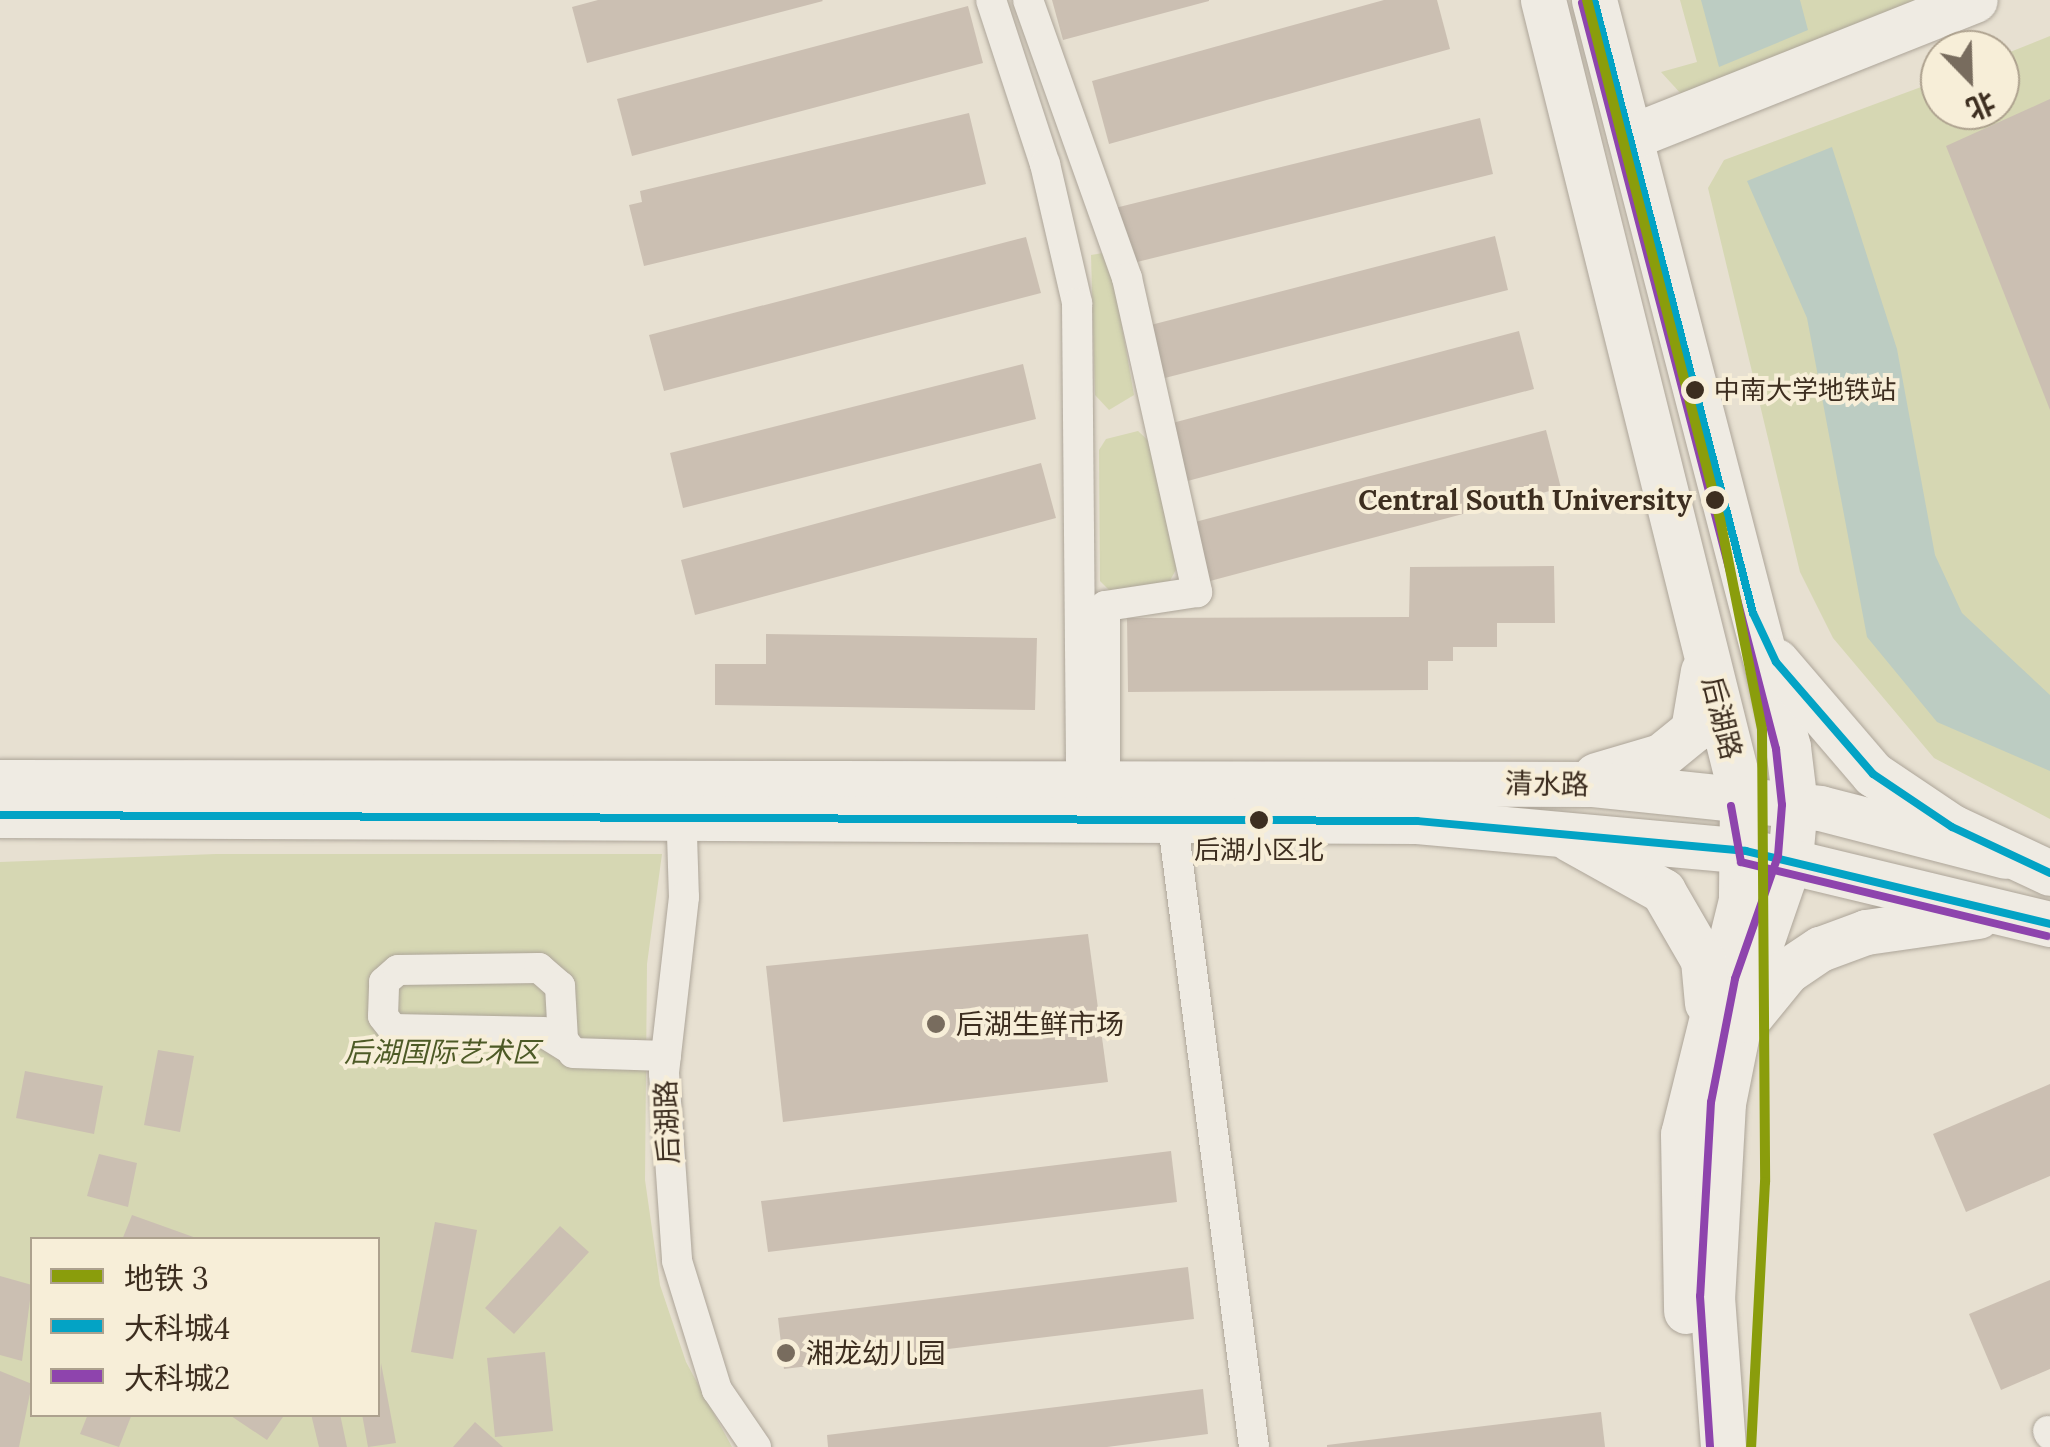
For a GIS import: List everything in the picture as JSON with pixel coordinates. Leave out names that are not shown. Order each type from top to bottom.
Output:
[{"type":"main road","name":"后湖路","points":[[1542,0],[1742,798],[1768,855],[1730,1064],[1712,1297],[1723,1447]]},
{"type":"main road","name":"后湖路","points":[[1594,0],[1753,613],[1795,805],[1768,855],[1705,1024],[1683,1134],[1680,1232],[1700,1447]]},
{"type":"main road","points":[[1630,137],[1975,0]]},
{"type":"main road","points":[[1753,613],[1835,740],[1910,802],[2005,856],[2050,873]]},
{"type":"main road","points":[[1552,783],[1634,767],[1693,730],[1703,706],[1701,629]]},
{"type":"main road","name":"清水路","points":[[681,796],[1093,780],[1170,797],[1552,783],[1795,805],[1896,822],[2005,856]]},
{"type":"main road","points":[[4,790],[1170,797],[1514,826],[1768,855],[2038,921]]},
{"type":"main road","points":[[1514,826],[1572,840],[1663,891],[1703,960],[1705,1024]]},
{"type":"main road","points":[[1730,1064],[1763,996],[1820,950],[1925,920],[2038,921]]},
{"type":"street","points":[[991,0],[1045,164],[1077,303],[1093,780]]},
{"type":"street","points":[[1028,0],[1127,278],[1197,592],[1106,606],[1093,780]]},
{"type":"street","name":"后湖路","points":[[681,796],[684,897],[666,1056],[663,1136],[678,1261],[717,1390],[756,1447]]},
{"type":"street","points":[[1170,797],[1254,1447]]},
{"type":"street","points":[[566,1047],[560,986],[549,972],[398,970],[384,982],[383,1016],[393,1029],[543,1032],[566,1047],[583,1058],[666,1056]]},
{"type":"green space","points":[[1680,0],[1953,0],[1683,96],[1661,72],[1697,62]]},
{"type":"green space","points":[[2050,36],[2050,819],[1934,758],[1833,638],[1800,572],[1708,188],[1724,160],[1920,87],[1920,130],[2020,130],[2020,48]]},
{"type":"green space","points":[[1109,252],[1134,395],[1109,410],[1095,395],[1091,255]]},
{"type":"green space","points":[[1138,431],[1151,443],[1178,566],[1167,586],[1112,593],[1100,581],[1099,450],[1106,439]]},
{"type":"green space","name":"后湖国际艺术区","points":[[216,854],[662,854],[647,964],[645,1180],[660,1285],[686,1362],[732,1447],[0,1447],[0,862]]},
{"type":"shaded area","points":[[1701,0],[1800,0],[1808,30],[1719,67]]},
{"type":"shaded area","points":[[1832,147],[1897,349],[1935,555],[1962,613],[2050,695],[2050,771],[1937,722],[1867,637],[1807,318],[1747,181]]},
{"type":"building","points":[[598,0],[823,1],[587,63],[572,7]]},
{"type":"building","points":[[1052,0],[1209,0],[1209,1],[1063,40]]},
{"type":"building","points":[[1384,0],[1437,0],[1450,49],[1109,144],[1092,81]]},
{"type":"building","points":[[968,6],[983,63],[632,156],[617,99]]},
{"type":"building","points":[[2050,99],[2050,410],[1946,146],[1981,130],[2020,130],[2020,113]]},
{"type":"building","points":[[969,113],[986,184],[644,266],[629,205],[642,202],[640,191]]},
{"type":"building","points":[[1480,118],[1493,174],[1129,264],[1115,208]]},
{"type":"building","points":[[1495,236],[1508,290],[1157,380],[1143,327]]},
{"type":"building","points":[[1026,237],[1041,293],[664,391],[649,335]]},
{"type":"building","points":[[1519,331],[1534,389],[1180,483],[1165,425]]},
{"type":"building","points":[[1023,364],[1036,419],[683,508],[670,453]]},
{"type":"building","points":[[1546,430],[1561,488],[1210,581],[1195,522]]},
{"type":"building","points":[[1041,463],[1056,518],[695,615],[681,560]]},
{"type":"building","points":[[1554,566],[1555,623],[1497,623],[1497,647],[1453,647],[1453,661],[1428,661],[1428,690],[1128,692],[1127,618],[1409,617],[1410,567]]},
{"type":"building","points":[[766,634],[1037,638],[1035,710],[715,705],[715,664],[766,664]]},
{"type":"building","name":"后湖生鲜市场","points":[[1088,934],[1108,1082],[783,1122],[766,966]]},
{"type":"building","points":[[158,1050],[194,1056],[180,1132],[144,1125]]},
{"type":"building","points":[[25,1071],[103,1086],[94,1134],[16,1118]]},
{"type":"building","points":[[2050,1084],[2050,1176],[1966,1212],[1933,1134]]},
{"type":"building","points":[[1171,1151],[1177,1202],[768,1252],[761,1201]]},
{"type":"building","points":[[99,1154],[137,1163],[128,1207],[87,1196]]},
{"type":"building","points":[[132,1215],[193,1237],[123,1237]]},
{"type":"building","points":[[435,1222],[477,1230],[453,1359],[411,1352]]},
{"type":"building","points":[[560,1226],[589,1252],[514,1334],[485,1308]]},
{"type":"building","points":[[1188,1267],[1194,1319],[784,1369],[778,1318]]},
{"type":"building","points":[[0,1276],[30,1284],[30,1300],[22,1361],[0,1355]]},
{"type":"building","points":[[2050,1280],[2050,1369],[2001,1390],[1969,1314]]},
{"type":"building","points":[[545,1352],[553,1431],[495,1437],[487,1358]]},
{"type":"building","points":[[381,1363],[396,1443],[368,1447],[363,1417],[380,1417]]},
{"type":"building","points":[[0,1371],[30,1383],[30,1394],[19,1447],[0,1447]]},
{"type":"building","points":[[1203,1389],[1208,1434],[1107,1447],[828,1447],[827,1435]]},
{"type":"building","points":[[1601,1412],[1605,1447],[1327,1447],[1327,1445]]},
{"type":"building","points":[[87,1417],[131,1417],[119,1447],[80,1434]]},
{"type":"building","points":[[232,1417],[283,1417],[267,1440]]},
{"type":"building","points":[[312,1417],[341,1417],[347,1447],[319,1447]]},
{"type":"building","points":[[475,1422],[503,1447],[453,1447]]},
{"type":"metro line","name":"3","points":[[1587,0],[1720,519],[1762,730],[1765,1182],[1751,1447]]},
{"type":"transit line","name":"大科城4","points":[[1594,0],[1753,613],[1776,662],[1873,774],[1952,827],[2050,873]]},
{"type":"transit line","name":"大科城2","points":[[1582,3],[1776,749],[1782,805],[1778,856],[1735,979],[1711,1102],[1700,1296],[1710,1447]]},
{"type":"transit line","name":"大科城2","points":[[1731,806],[1741,862],[2047,936]]},
{"type":"transit line","name":"大科城4","points":[[0,815],[1417,821],[1746,851],[2050,924]]},
{"type":"place","name":"中南大学地铁站","points":[[1695,390]]},
{"type":"place","name":"Central South University","points":[[1715,500]]},
{"type":"place","name":"后湖小区北","points":[[1259,820]]},
{"type":"place","name":"后湖生鲜市场","points":[[936,1024]]},
{"type":"place","name":"湘龙幼儿园","points":[[786,1353]]}]
